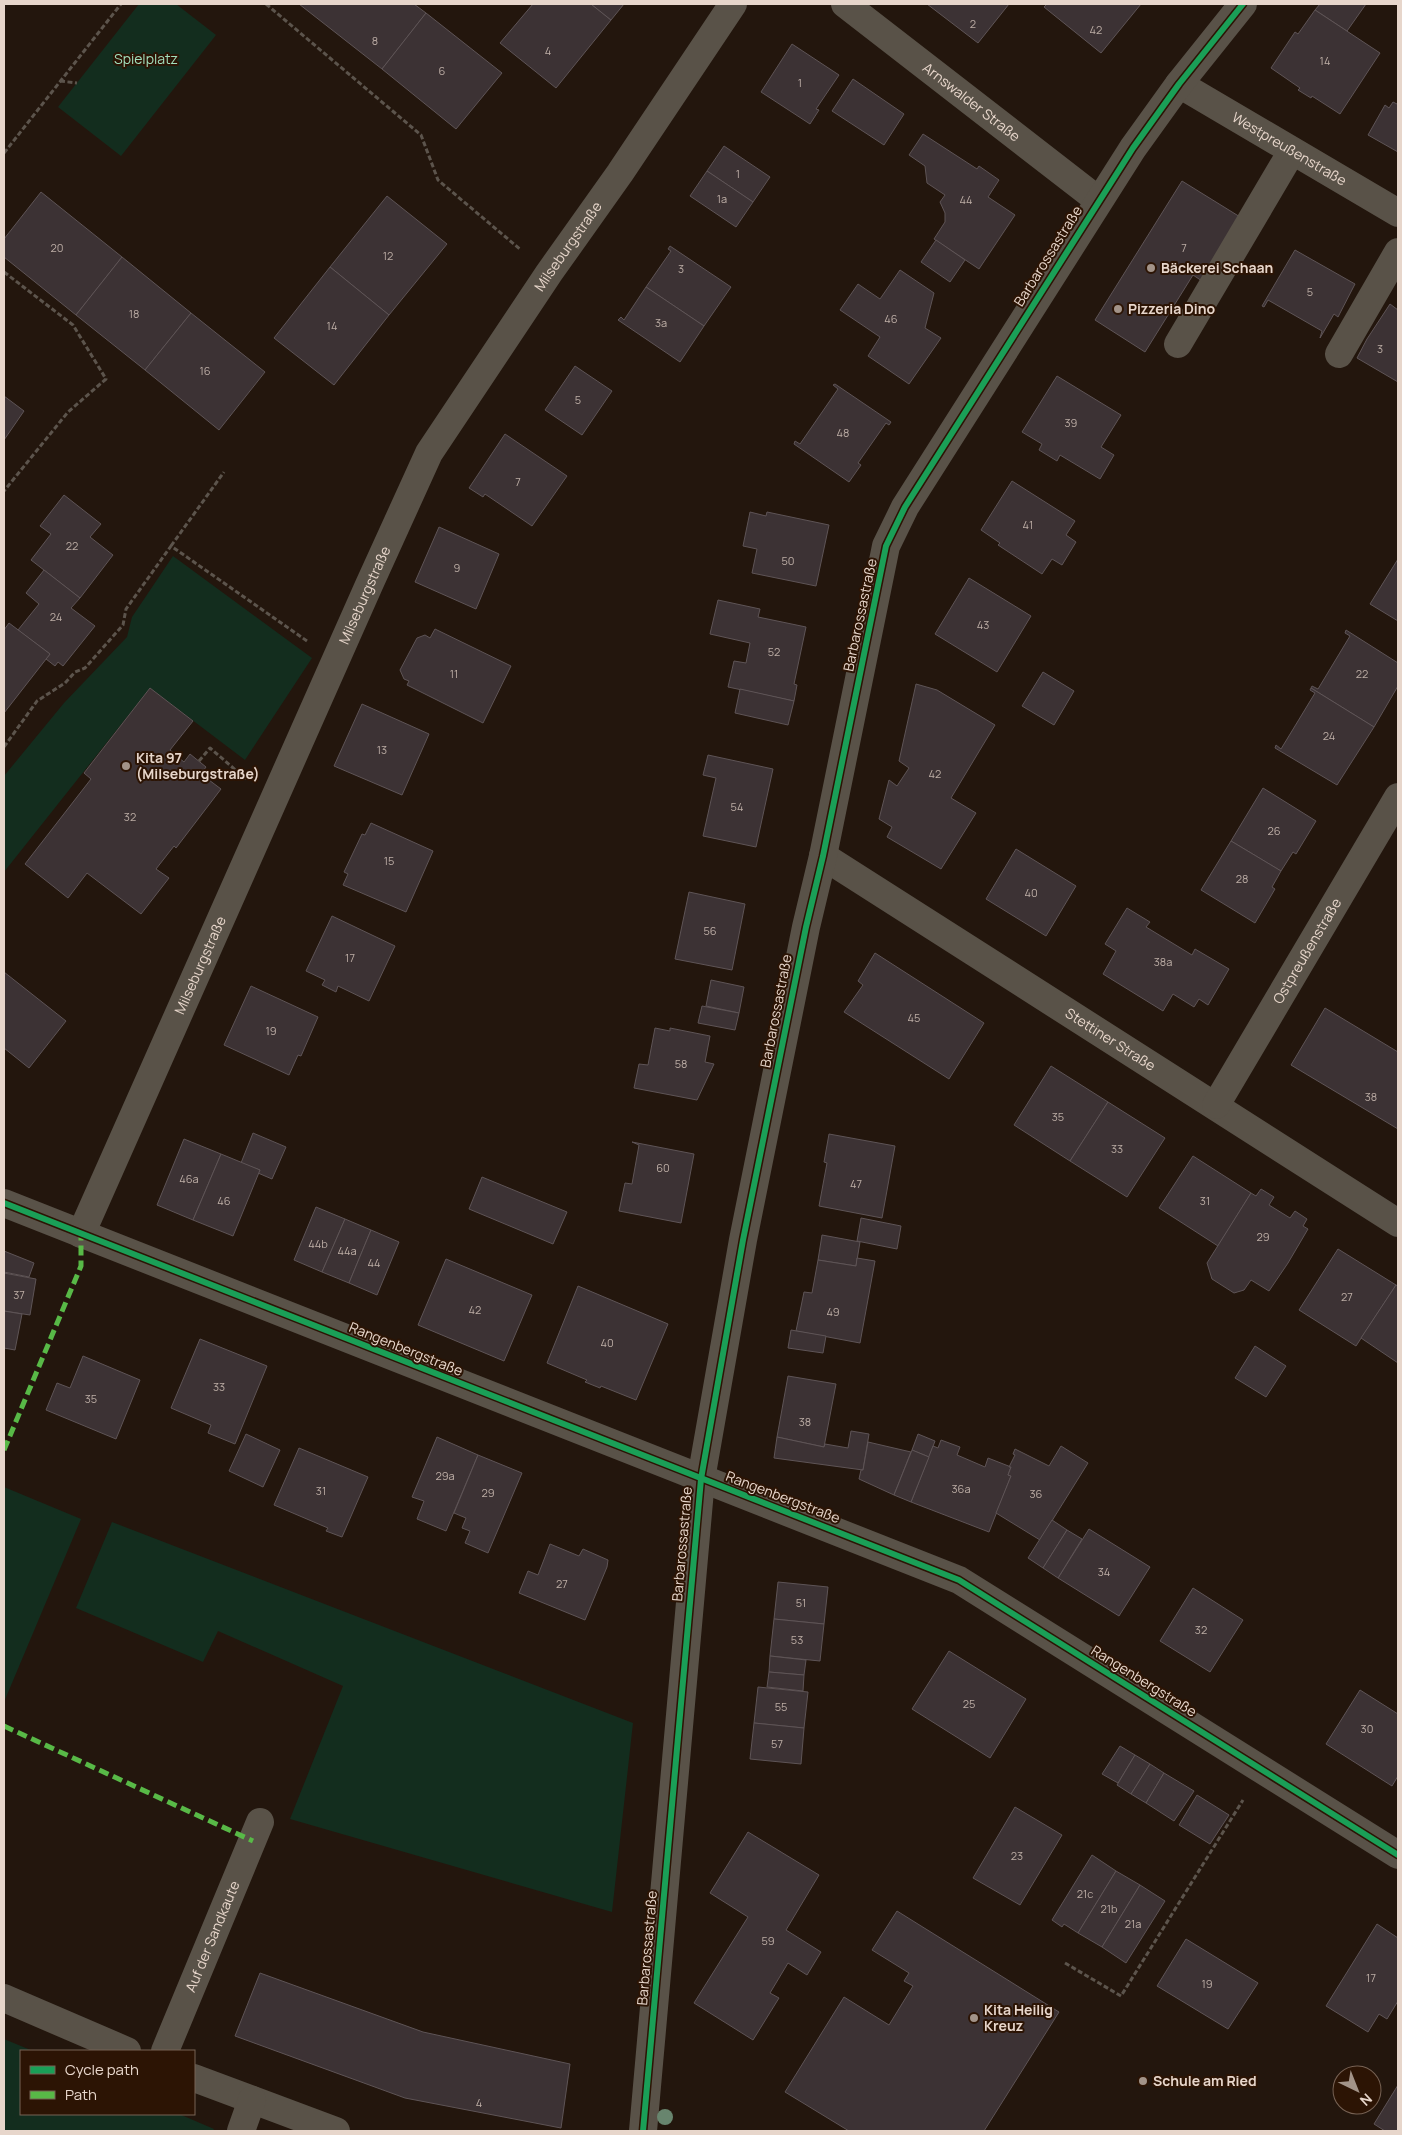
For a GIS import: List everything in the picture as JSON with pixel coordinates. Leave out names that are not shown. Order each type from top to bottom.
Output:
[{"type":"street","name":"Milseburgstraße","points":[[81,1234],[416,478],[429,453],[549,273],[620,173],[733,4]]},
{"type":"street","name":"Arnswalder Straße","points":[[845,4],[1098,200]]},
{"type":"street","name":"Barbarossastraße","points":[[643,2131],[701,1479],[745,1230],[886,546],[894,527],[926,472],[1098,200],[1149,124],[1243,4]]},
{"type":"street","name":"Westpreußenstraße","points":[[1179,84],[1398,213]]},
{"type":"street","points":[[1178,344],[1292,151]]},
{"type":"street","points":[[1339,354],[1398,252]]},
{"type":"street","name":"Ostpreußenstraße","points":[[1216,1105],[1398,797]]},
{"type":"street","name":"Stettiner Straße","points":[[823,856],[1216,1105],[1398,1223]]},
{"type":"street","name":"Rangenbergstraße","points":[[4,1203],[959,1580],[1398,1855]]},
{"type":"street","name":"Auf der Sandkaute","points":[[165,2050],[260,1822]]},
{"type":"street","points":[[4,1998],[125,2050]]},
{"type":"street","points":[[195,2078],[336,2131]]},
{"type":"street","points":[[241,2131],[252,2100]]},
{"type":"path","points":[[4,153],[119,4]]},
{"type":"path","points":[[266,4],[421,135],[438,180],[549,273]]},
{"type":"path","points":[[60,81],[77,83]]},
{"type":"path","points":[[4,272],[73,326],[106,379],[68,412],[4,490]]},
{"type":"path","points":[[4,747],[37,701],[65,683],[75,672],[86,668],[123,625],[126,609],[224,472]]},
{"type":"path","points":[[170,546],[335,661]]},
{"type":"path","points":[[199,761],[210,748],[273,802]]},
{"type":"path","points":[[1065,1962],[1121,1996],[1262,1770]]},
{"type":"green space","name":"Spielplatz","points":[[139,4],[176,4],[216,35],[121,156],[58,107]]},
{"type":"green space","points":[[173,556],[312,658],[245,760],[150,688],[4,872],[4,776],[64,703],[127,637],[132,617]]},
{"type":"green space","points":[[4,1487],[81,1519],[4,1702]]},
{"type":"green space","points":[[112,1522],[633,1723],[612,1912],[290,1819],[343,1686],[218,1631],[203,1662],[76,1608]]},
{"type":"green space","points":[[4,2039],[31,2050],[20,2050],[20,2115],[181,2115],[214,2129],[213,2131],[4,2131]]},
{"type":"building","points":[[299,4],[414,4],[426,13],[382,69]]},
{"type":"building","points":[[533,4],[591,4],[611,20],[556,88],[500,43]]},
{"type":"building","points":[[591,4],[624,4],[611,20]]},
{"type":"building","points":[[927,4],[1009,4],[978,43]]},
{"type":"building","points":[[1047,4],[1141,4],[1101,53],[1044,7]]},
{"type":"building","points":[[1320,4],[1366,4],[1347,31],[1315,10]]},
{"type":"building","points":[[1315,10],[1380,53],[1340,114],[1312,96],[1311,98],[1298,90],[1300,88],[1271,68],[1295,32],[1298,34]]},
{"type":"building","points":[[426,13],[502,73],[456,129],[382,69]]},
{"type":"building","points":[[792,44],[839,75],[816,109],[819,110],[810,124],[761,92]]},
{"type":"building","points":[[853,79],[904,114],[884,145],[832,111]]},
{"type":"building","points":[[1393,102],[1397,104],[1398,102],[1398,152],[1368,135],[1385,105],[1389,108]]},
{"type":"building","points":[[923,134],[977,169],[979,166],[999,180],[988,197],[1015,215],[979,269],[934,239],[945,222],[945,213],[940,202],[945,195],[927,183],[925,166],[909,155]]},
{"type":"building","points":[[724,146],[770,177],[753,202],[707,171]]},
{"type":"building","points":[[707,171],[753,202],[736,227],[690,196]]},
{"type":"building","points":[[1182,181],[1245,220],[1205,283],[1193,275],[1145,352],[1095,320]]},
{"type":"building","points":[[41,192],[122,257],[76,315],[4,257],[4,239]]},
{"type":"building","points":[[387,196],[447,244],[389,315],[330,267]]},
{"type":"building","points":[[936,240],[965,260],[950,282],[921,262]]},
{"type":"building","points":[[670,246],[731,287],[704,326],[646,287],[671,251],[668,249]]},
{"type":"building","points":[[1295,250],[1355,284],[1338,317],[1334,314],[1320,338],[1322,331],[1268,300],[1264,307],[1262,306]]},
{"type":"building","points":[[122,257],[191,313],[145,370],[76,315]]},
{"type":"building","points":[[330,267],[389,315],[334,385],[274,338]]},
{"type":"building","points":[[900,270],[934,293],[925,328],[941,338],[909,384],[868,356],[880,337],[840,310],[858,284],[880,299]]},
{"type":"building","points":[[646,287],[704,326],[680,362],[618,320],[621,317],[624,320]]},
{"type":"building","points":[[1390,304],[1398,310],[1398,382],[1357,358]]},
{"type":"building","points":[[191,313],[265,372],[219,430],[145,370]]},
{"type":"building","points":[[575,366],[612,391],[582,435],[545,410]]},
{"type":"building","points":[[1057,376],[1121,415],[1101,447],[1114,455],[1100,479],[1060,455],[1057,461],[1039,450],[1042,444],[1022,432]]},
{"type":"building","points":[[835,384],[891,422],[889,425],[886,423],[858,463],[861,465],[849,482],[794,444],[795,441],[800,444],[838,389],[833,385]]},
{"type":"building","points":[[4,396],[24,411],[4,440]]},
{"type":"building","points":[[505,434],[567,476],[532,526],[485,494],[483,497],[469,488]]},
{"type":"building","points":[[1012,481],[1075,521],[1066,535],[1076,542],[1062,565],[1052,559],[1042,574],[998,545],[1000,543],[981,530]]},
{"type":"building","points":[[64,495],[101,524],[90,537],[113,555],[80,598],[31,560],[51,534],[40,526]]},
{"type":"building","points":[[750,512],[766,516],[767,512],[829,525],[816,586],[752,573],[757,549],[743,546]]},
{"type":"building","points":[[439,527],[499,554],[476,609],[415,582]]},
{"type":"building","points":[[1398,559],[1398,621],[1370,604]]},
{"type":"building","points":[[44,570],[80,598],[71,608],[95,626],[63,666],[58,662],[55,666],[46,659],[50,654],[18,630],[39,604],[26,593]]},
{"type":"building","points":[[969,578],[1031,616],[997,672],[935,634]]},
{"type":"building","points":[[718,600],[760,609],[758,617],[806,627],[794,684],[797,685],[794,701],[728,687],[734,661],[746,663],[750,643],[710,634]]},
{"type":"building","points":[[9,623],[50,654],[4,713],[4,630]]},
{"type":"building","points":[[435,629],[511,666],[483,723],[407,685],[409,681],[404,679],[400,670],[417,638],[425,635],[430,638]]},
{"type":"building","points":[[1346,630],[1398,663],[1398,686],[1374,727],[1311,688],[1312,686],[1318,689],[1350,636],[1345,633]]},
{"type":"building","points":[[1043,672],[1074,691],[1054,725],[1022,706]]},
{"type":"building","points":[[916,684],[937,690],[995,725],[951,798],[976,813],[941,869],[887,837],[892,827],[879,819],[889,780],[897,786],[909,768],[899,761]]},
{"type":"building","points":[[150,688],[193,721],[170,750],[184,762],[190,754],[206,767],[201,774],[221,789],[176,848],[174,846],[156,869],[169,878],[141,914],[87,873],[68,898],[25,864],[91,779],[84,773]]},
{"type":"building","points":[[1311,688],[1374,727],[1337,785],[1275,748],[1276,745],[1281,749],[1315,693],[1310,690]]},
{"type":"building","points":[[740,689],[794,701],[788,725],[735,713]]},
{"type":"building","points":[[362,704],[429,734],[402,795],[334,766]]},
{"type":"building","points":[[708,755],[773,769],[756,847],[703,836],[716,778],[703,775]]},
{"type":"building","points":[[1263,788],[1316,821],[1296,854],[1293,852],[1281,871],[1231,841]]},
{"type":"building","points":[[371,823],[433,851],[406,912],[343,885],[348,874],[344,872],[362,834],[365,835]]},
{"type":"building","points":[[1231,841],[1281,871],[1272,887],[1275,889],[1255,923],[1201,890]]},
{"type":"building","points":[[1016,849],[1076,886],[1046,936],[986,899]]},
{"type":"building","points":[[689,892],[745,904],[732,970],[675,959]]},
{"type":"building","points":[[1127,908],[1150,922],[1146,927],[1192,955],[1195,949],[1229,969],[1208,1005],[1199,999],[1194,1007],[1173,994],[1163,1011],[1103,974],[1116,951],[1105,944]]},
{"type":"building","points":[[332,916],[395,946],[369,1001],[338,986],[336,992],[322,985],[325,980],[306,971]]},
{"type":"building","points":[[875,953],[984,1023],[949,1079],[844,1012],[863,985],[858,981]]},
{"type":"building","points":[[4,972],[66,1021],[29,1068],[4,1048]]},
{"type":"building","points":[[711,980],[744,987],[739,1013],[706,1006]]},
{"type":"building","points":[[251,986],[318,1017],[301,1056],[298,1055],[289,1075],[224,1045]]},
{"type":"building","points":[[702,1006],[739,1013],[735,1030],[698,1023]]},
{"type":"building","points":[[1325,1008],[1398,1052],[1398,1129],[1291,1065]]},
{"type":"building","points":[[655,1028],[670,1031],[670,1028],[710,1036],[705,1062],[714,1064],[697,1100],[634,1088],[639,1064],[648,1065]]},
{"type":"building","points":[[1051,1066],[1108,1102],[1070,1161],[1014,1125]]},
{"type":"building","points":[[1108,1102],[1165,1138],[1127,1197],[1070,1161]]},
{"type":"building","points":[[253,1133],[286,1147],[272,1179],[258,1173],[260,1170],[241,1163]]},
{"type":"building","points":[[829,1134],[895,1146],[882,1218],[819,1206],[827,1163],[824,1162]]},
{"type":"building","points":[[184,1139],[221,1154],[193,1220],[157,1205]]},
{"type":"building","points":[[632,1142],[694,1154],[681,1223],[619,1211],[625,1183],[632,1184],[639,1145]]},
{"type":"building","points":[[221,1154],[260,1170],[233,1236],[193,1220]]},
{"type":"building","points":[[1193,1156],[1251,1193],[1218,1246],[1159,1208]]},
{"type":"building","points":[[482,1177],[567,1212],[553,1244],[469,1209]]},
{"type":"building","points":[[1261,1189],[1274,1197],[1269,1205],[1290,1218],[1295,1211],[1307,1219],[1303,1226],[1308,1229],[1269,1291],[1251,1280],[1244,1290],[1234,1293],[1212,1279],[1207,1263],[1251,1193],[1256,1196]]},
{"type":"building","points":[[316,1207],[345,1219],[322,1272],[294,1260]]},
{"type":"building","points":[[861,1218],[901,1226],[897,1249],[857,1241]]},
{"type":"building","points":[[345,1219],[371,1230],[349,1283],[322,1272]]},
{"type":"building","points":[[371,1230],[399,1242],[377,1295],[349,1283]]},
{"type":"building","points":[[822,1235],[860,1242],[856,1266],[818,1260]]},
{"type":"building","points":[[1338,1249],[1396,1285],[1356,1346],[1299,1310]]},
{"type":"building","points":[[4,1251],[34,1263],[29,1277],[4,1272]]},
{"type":"building","points":[[857,1258],[875,1261],[860,1343],[796,1331],[804,1292],[812,1293],[818,1260],[856,1266]]},
{"type":"building","points":[[446,1259],[532,1295],[504,1361],[418,1325]]},
{"type":"building","points":[[4,1273],[36,1279],[30,1315],[4,1311]]},
{"type":"building","points":[[1396,1285],[1398,1286],[1398,1363],[1361,1338]]},
{"type":"building","points":[[578,1286],[668,1324],[636,1400],[601,1386],[600,1388],[585,1382],[587,1380],[547,1363]]},
{"type":"building","points":[[4,1311],[22,1314],[15,1350],[4,1348]]},
{"type":"building","points":[[791,1330],[826,1336],[823,1353],[788,1348]]},
{"type":"building","points":[[200,1339],[267,1366],[235,1444],[208,1433],[211,1425],[171,1408]]},
{"type":"building","points":[[1255,1346],[1286,1366],[1266,1397],[1235,1378]]},
{"type":"building","points":[[83,1356],[140,1380],[116,1439],[46,1410],[57,1383],[70,1388]]},
{"type":"building","points":[[788,1376],[836,1384],[824,1447],[777,1437]]},
{"type":"building","points":[[851,1431],[869,1434],[863,1470],[774,1458],[777,1437],[824,1447],[825,1444],[848,1448]]},
{"type":"building","points":[[246,1434],[280,1450],[263,1487],[229,1471]]},
{"type":"building","points":[[918,1434],[935,1441],[929,1457],[912,1450]]},
{"type":"building","points":[[437,1437],[478,1455],[446,1531],[417,1519],[424,1501],[412,1497]]},
{"type":"building","points":[[941,1440],[960,1447],[957,1455],[985,1467],[988,1458],[1011,1467],[1008,1475],[1011,1476],[989,1532],[911,1502],[933,1446],[938,1448]]},
{"type":"building","points":[[868,1442],[911,1452],[894,1495],[859,1479],[861,1470],[863,1470]]},
{"type":"building","points":[[1061,1446],[1088,1463],[1040,1540],[996,1513],[1011,1476],[1008,1475],[1011,1467],[1009,1467],[1015,1455],[1013,1454],[1015,1449],[1049,1466]]},
{"type":"building","points":[[299,1448],[368,1477],[342,1537],[326,1531],[328,1528],[274,1505]]},
{"type":"building","points":[[912,1450],[929,1457],[911,1502],[894,1495]]},
{"type":"building","points":[[478,1455],[522,1473],[488,1553],[465,1543],[470,1531],[462,1528],[466,1518],[454,1513]]},
{"type":"building","points":[[1052,1520],[1067,1530],[1043,1568],[1028,1558]]},
{"type":"building","points":[[1089,1529],[1150,1567],[1119,1616],[1058,1578]]},
{"type":"building","points":[[1067,1530],[1082,1539],[1058,1578],[1043,1568]]},
{"type":"building","points":[[550,1544],[579,1556],[583,1549],[608,1560],[607,1567],[585,1620],[519,1593],[528,1571],[538,1575]]},
{"type":"building","points":[[778,1582],[828,1587],[824,1624],[774,1619]]},
{"type":"building","points":[[1193,1588],[1243,1620],[1210,1672],[1160,1641]]},
{"type":"building","points":[[774,1619],[824,1624],[820,1661],[770,1656]]},
{"type":"building","points":[[949,1651],[1026,1699],[990,1758],[912,1709]]},
{"type":"building","points":[[770,1656],[806,1660],[804,1675],[769,1672]]},
{"type":"building","points":[[769,1672],[804,1675],[803,1691],[767,1687]]},
{"type":"building","points":[[758,1687],[808,1692],[804,1728],[754,1723]]},
{"type":"building","points":[[1360,1690],[1398,1714],[1398,1776],[1392,1786],[1326,1744]]},
{"type":"building","points":[[754,1723],[804,1728],[801,1764],[750,1759]]},
{"type":"building","points":[[1120,1746],[1135,1755],[1118,1783],[1102,1774]]},
{"type":"building","points":[[1135,1755],[1150,1764],[1131,1794],[1117,1785]]},
{"type":"building","points":[[1150,1764],[1164,1773],[1146,1803],[1131,1794]]},
{"type":"building","points":[[1164,1773],[1194,1791],[1174,1821],[1146,1803]]},
{"type":"building","points":[[1197,1795],[1229,1815],[1210,1844],[1179,1825]]},
{"type":"building","points":[[1015,1807],[1062,1835],[1020,1905],[973,1878]]},
{"type":"building","points":[[748,1832],[819,1875],[786,1930],[821,1952],[807,1975],[788,1963],[770,1993],[779,1998],[753,2040],[694,2003],[748,1917],[710,1893]]},
{"type":"building","points":[[1092,1855],[1116,1871],[1078,1933],[1064,1924],[1062,1927],[1052,1920]]},
{"type":"building","points":[[1116,1871],[1140,1885],[1102,1947],[1078,1933]]},
{"type":"building","points":[[1140,1885],[1165,1901],[1126,1963],[1102,1947]]},
{"type":"building","name":"Kita Heilig Kreuz","points":[[897,1911],[1059,2012],[984,2131],[849,2131],[785,2092],[844,1997],[889,2025],[913,1986],[904,1981],[909,1973],[872,1950]]},
{"type":"building","points":[[1377,1924],[1398,1938],[1398,2001],[1387,2019],[1379,2014],[1368,2032],[1326,2006]]},
{"type":"building","points":[[1186,1939],[1258,1983],[1228,2029],[1157,1986]]},
{"type":"building","points":[[260,1973],[423,2032],[570,2064],[561,2128],[405,2098],[235,2036]]},
{"type":"building","points":[[1398,2085],[1398,2131],[1385,2131],[1374,2124],[1380,2115],[1382,2115],[1382,2111]]},
{"type":"marked path","points":[[4,1450],[81,1266],[81,1234]]},
{"type":"marked path","points":[[4,1726],[253,1841]]},
{"type":"cycle path","points":[[643,2131],[701,1479],[743,1240],[886,546],[905,507],[1133,148],[1179,84],[1243,4]]},
{"type":"cycle path","points":[[4,1203],[959,1580],[1398,1855]]},
{"type":"place","name":"Bäckerei Schaan","points":[[1151,268]]},
{"type":"place","name":"Pizzeria Dino","points":[[1118,309]]},
{"type":"place","name":"Kita 97 (Milseburgstraße)","points":[[126,766]]},
{"type":"place","name":"Kita Heilig Kreuz","points":[[974,2018]]},
{"type":"place","name":"Schule am Ried","points":[[1143,2081]]}]
